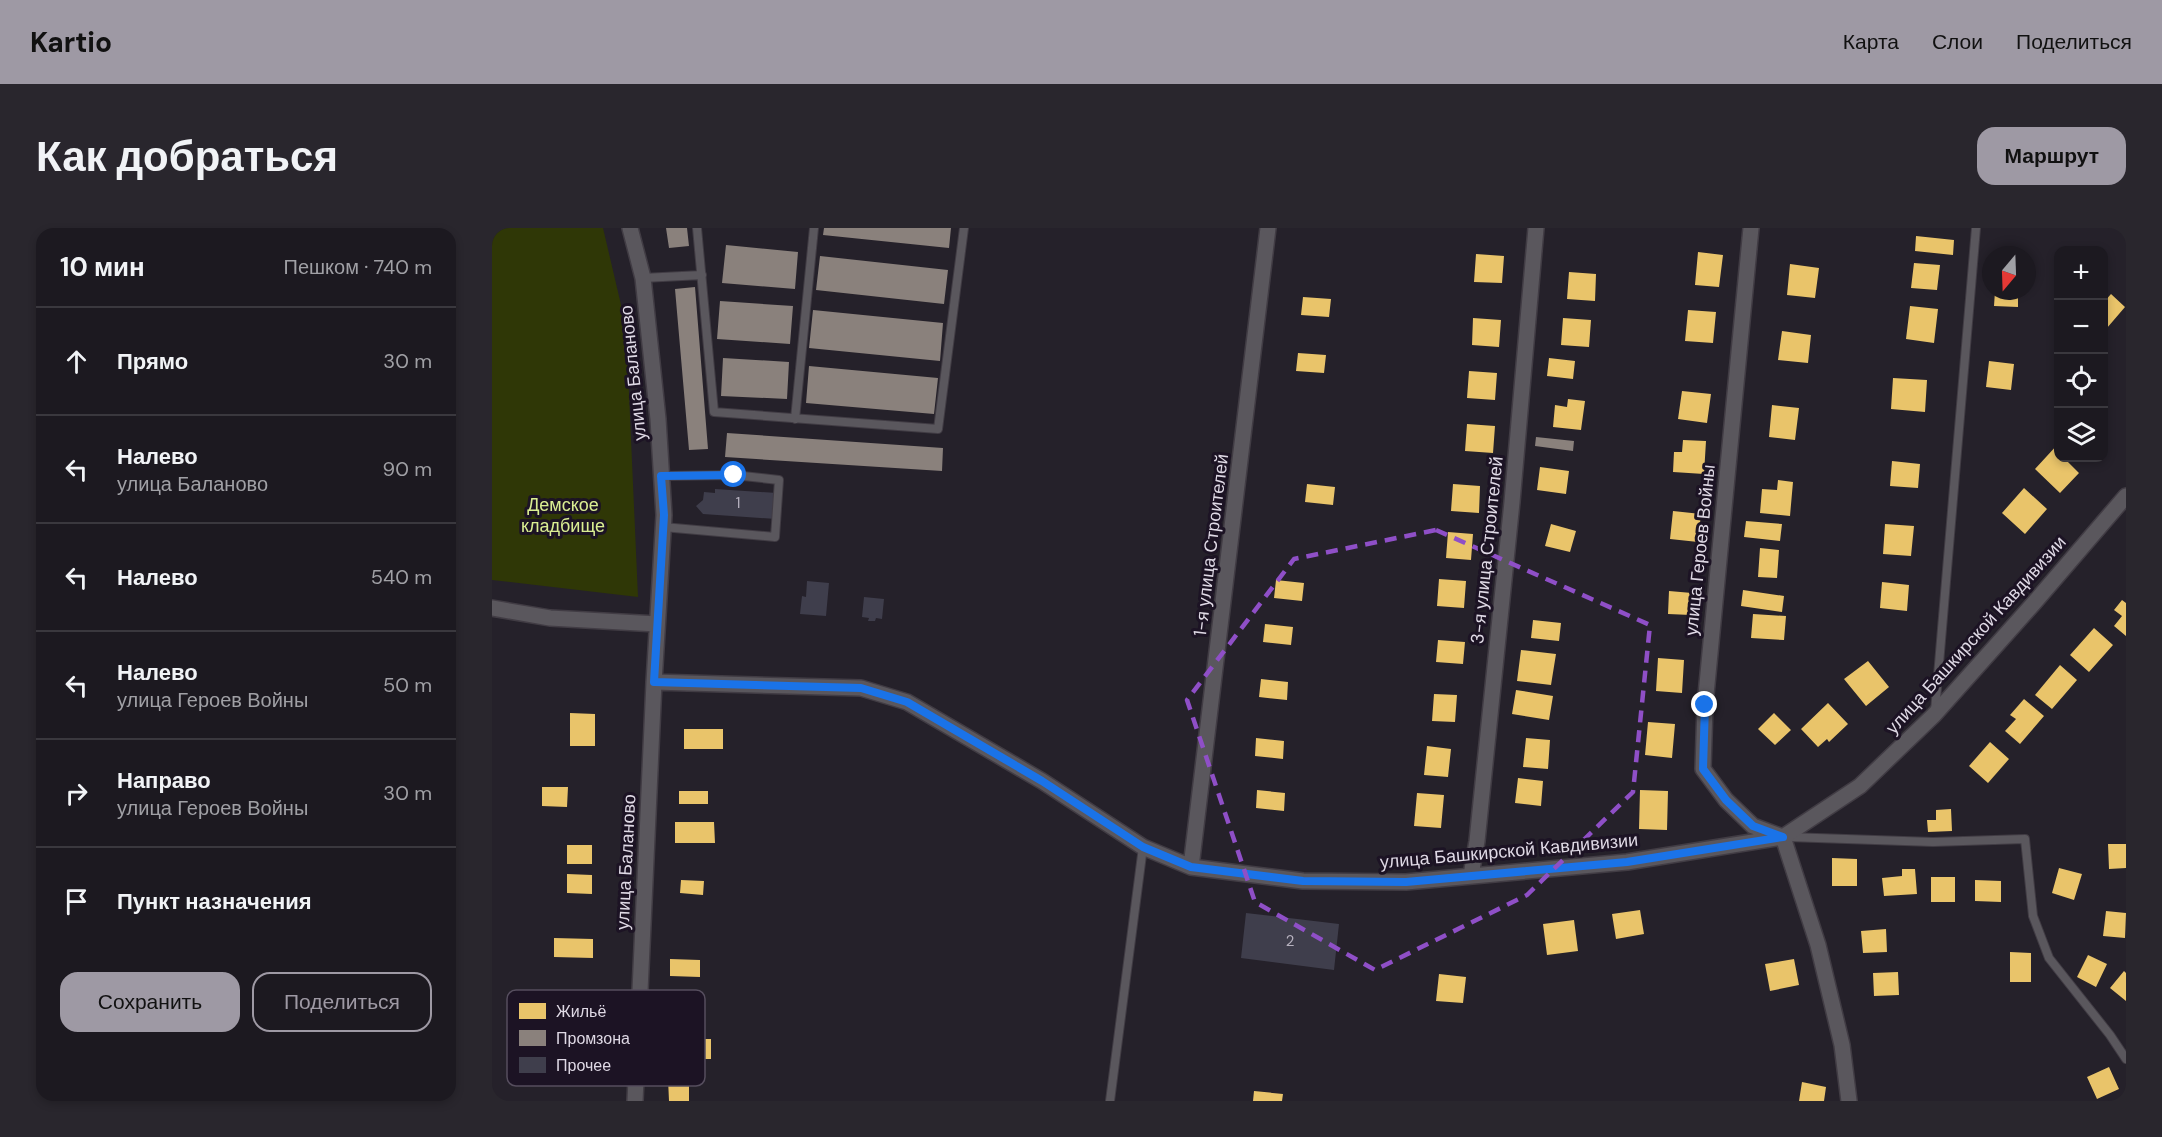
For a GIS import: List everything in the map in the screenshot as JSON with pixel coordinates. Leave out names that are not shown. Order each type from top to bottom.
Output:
[{"type":"street","name":"улица Баланово","points":[[630,228],[643,278],[658,419],[663,527],[640,990]]},
{"type":"street","name":"1-я улица Строителей","points":[[1191,867],[1268,228]]},
{"type":"street","name":"3-я улица Строителей","points":[[1471,875],[1478,842],[1512,502],[1536,228]]},
{"type":"street","name":"улица Героев Войны","points":[[1751,228],[1706,693],[1703,769],[1726,800],[1753,826],[1783,837]]},
{"type":"street","name":"улица Башкирской Кавдивизии","points":[[654,682],[861,688],[907,702],[1042,781],[1143,847],[1191,867],[1303,881],[1406,882],[1627,862],[1783,837],[1860,786],[1934,715],[2126,496]]},
{"type":"street","points":[[492,608],[550,618],[657,624]]},
{"type":"street","points":[[1783,837],[1818,945],[1842,1045],[1849,1101]]},
{"type":"street","name":"улица Баланово","points":[[635,1101],[636,1086]]},
{"type":"lane","points":[[697,228],[714,412],[938,429],[964,228]]},
{"type":"lane","points":[[795,418],[813,228]]},
{"type":"lane","points":[[1934,715],[1976,228]]},
{"type":"lane","points":[[643,278],[702,275]]},
{"type":"lane","points":[[661,476],[734,475],[779,480],[775,537],[663,527]]},
{"type":"lane","points":[[1783,837],[1933,842],[2025,839],[2033,916],[2049,958],[2110,1035],[2126,1059]]},
{"type":"lane","points":[[1110,1101],[1143,847]]},
{"type":"highlighted area","points":[[1436,530],[1650,625],[1633,792],[1527,895],[1375,970],[1255,902],[1187,700],[1294,559]]},
{"type":"green space","name":"Демское кладбище","points":[[492,228],[603,228],[626,326],[638,597],[492,580]]},
{"type":"building: Жильё","points":[[1916,236],[1954,240],[1953,255],[1915,251]]},
{"type":"building: Жильё","points":[[1698,252],[1723,255],[1719,287],[1695,285]]},
{"type":"building: Жильё","points":[[1476,254],[1504,256],[1502,283],[1474,282]]},
{"type":"building: Жильё","points":[[1914,263],[1940,265],[1937,290],[1911,288]]},
{"type":"building: Жильё","points":[[1790,264],[1819,268],[1815,298],[1787,295]]},
{"type":"building: Жильё","points":[[1569,272],[1596,274],[1595,301],[1567,299]]},
{"type":"building: Жильё","points":[[2111,294],[2125,307],[2108,327],[2108,300]]},
{"type":"building: Жильё","points":[[1303,297],[1331,299],[1329,317],[1301,315]]},
{"type":"building: Жильё","points":[[1994,300],[2018,300],[2018,307],[1994,306]]},
{"type":"building: Жильё","points":[[1910,306],[1938,309],[1934,343],[1906,339]]},
{"type":"building: Жильё","points":[[1688,310],[1716,312],[1713,343],[1685,341]]},
{"type":"building: Жильё","points":[[1473,318],[1501,320],[1499,347],[1472,345]]},
{"type":"building: Жильё","points":[[1563,318],[1591,320],[1589,347],[1561,345]]},
{"type":"building: Жильё","points":[[1782,331],[1811,335],[1808,363],[1778,360]]},
{"type":"building: Жильё","points":[[1298,353],[1326,355],[1324,373],[1296,371]]},
{"type":"building: Жильё","points":[[1549,358],[1575,361],[1573,379],[1547,376]]},
{"type":"building: Жильё","points":[[1989,361],[2014,364],[2011,390],[1986,387]]},
{"type":"building: Жильё","points":[[1469,371],[1497,373],[1495,400],[1467,398]]},
{"type":"building: Жильё","points":[[1893,378],[1927,380],[1925,412],[1891,409]]},
{"type":"building: Жильё","points":[[1682,391],[1711,394],[1707,423],[1678,419]]},
{"type":"building: Жильё","points":[[1568,399],[1585,401],[1581,430],[1553,427],[1555,405],[1567,407]]},
{"type":"building: Жильё","points":[[1772,405],[1799,408],[1795,440],[1769,437]]},
{"type":"building: Жильё","points":[[1467,424],[1495,426],[1493,453],[1465,451]]},
{"type":"building: Жильё","points":[[1683,440],[1706,441],[1704,474],[1673,472],[1674,452],[1682,452]]},
{"type":"building: Жильё","points":[[2054,448],[2054,462],[2068,462],[2079,473],[2060,493],[2035,469]]},
{"type":"building: Жильё","points":[[1892,461],[1920,464],[1918,488],[1890,486]]},
{"type":"building: Жильё","points":[[1540,467],[1569,471],[1566,494],[1537,490]]},
{"type":"building: Жильё","points":[[1778,480],[1793,482],[1790,516],[1760,513],[1762,489],[1777,490]]},
{"type":"building: Жильё","points":[[1307,484],[1335,487],[1333,505],[1305,502]]},
{"type":"building: Жильё","points":[[1453,484],[1480,486],[1479,513],[1451,511]]},
{"type":"building: Жильё","points":[[2024,488],[2047,509],[2025,534],[2002,513]]},
{"type":"building: Жильё","points":[[1673,511],[1701,514],[1698,542],[1670,539]]},
{"type":"building: Жильё","points":[[1746,521],[1782,524],[1780,541],[1744,537]]},
{"type":"building: Жильё","points":[[1551,524],[1576,531],[1570,552],[1545,546]]},
{"type":"building: Жильё","points":[[1885,524],[1914,526],[1911,556],[1883,554]]},
{"type":"building: Жильё","points":[[1448,532],[1473,534],[1471,560],[1446,558]]},
{"type":"building: Жильё","points":[[1760,548],[1779,550],[1777,578],[1758,577]]},
{"type":"building: Жильё","points":[[1439,579],[1466,581],[1464,608],[1437,606]]},
{"type":"building: Жильё","points":[[1276,580],[1304,583],[1302,601],[1274,598]]},
{"type":"building: Жильё","points":[[1882,582],[1909,585],[1907,611],[1880,608]]},
{"type":"building: Жильё","points":[[1743,590],[1784,596],[1782,612],[1741,606]]},
{"type":"building: Жильё","points":[[1669,591],[1692,593],[1691,615],[1668,614]]},
{"type":"building: Жильё","points":[[2122,600],[2126,603],[2126,636],[2114,626],[2122,616],[2114,610]]},
{"type":"building: Жильё","points":[[1753,614],[1786,616],[1784,640],[1751,638]]},
{"type":"building: Жильё","points":[[1533,620],[1561,623],[1559,641],[1531,638]]},
{"type":"building: Жильё","points":[[1265,624],[1293,627],[1291,645],[1263,642]]},
{"type":"building: Жильё","points":[[2094,628],[2113,645],[2089,672],[2070,655]]},
{"type":"building: Жильё","points":[[1438,640],[1465,642],[1463,664],[1436,662]]},
{"type":"building: Жильё","points":[[1521,650],[1556,654],[1551,685],[1517,681]]},
{"type":"building: Жильё","points":[[1658,658],[1684,660],[1682,693],[1656,691]]},
{"type":"building: Жильё","points":[[1868,661],[1889,687],[1866,706],[1844,679]]},
{"type":"building: Жильё","points":[[2060,665],[2077,680],[2052,709],[2035,695]]},
{"type":"building: Жильё","points":[[1261,679],[1288,682],[1287,700],[1259,697]]},
{"type":"building: Жильё","points":[[1516,690],[1553,696],[1549,720],[1512,714]]},
{"type":"building: Жильё","points":[[1434,694],[1457,695],[1455,722],[1432,721]]},
{"type":"building: Жильё","points":[[2024,699],[2044,716],[2020,744],[2005,731],[2016,719],[2010,715]]},
{"type":"building: Жильё","points":[[1828,703],[1848,724],[1829,742],[1827,739],[1818,747],[1801,729]]},
{"type":"building: Жильё","points":[[570,713],[595,714],[595,746],[570,746]]},
{"type":"building: Жильё","points":[[1774,713],[1791,730],[1775,745],[1758,729]]},
{"type":"building: Жильё","points":[[1648,722],[1675,724],[1672,758],[1645,755]]},
{"type":"building: Жильё","points":[[684,729],[723,729],[723,749],[684,749]]},
{"type":"building: Жильё","points":[[1256,738],[1284,741],[1283,759],[1255,756]]},
{"type":"building: Жильё","points":[[1526,738],[1550,740],[1548,769],[1523,767]]},
{"type":"building: Жильё","points":[[1990,742],[2009,759],[1988,783],[1969,766]]},
{"type":"building: Жильё","points":[[1427,746],[1451,749],[1448,777],[1424,775]]},
{"type":"building: Жильё","points":[[1518,778],[1543,781],[1541,806],[1515,803]]},
{"type":"building: Жильё","points":[[542,787],[568,787],[567,807],[542,806]]},
{"type":"building: Жильё","points":[[1257,790],[1285,793],[1284,811],[1256,808]]},
{"type":"building: Жильё","points":[[1640,790],[1668,791],[1667,830],[1639,829]]},
{"type":"building: Жильё","points":[[679,791],[708,791],[708,804],[679,804]]},
{"type":"building: Жильё","points":[[1417,793],[1444,795],[1441,828],[1414,826]]},
{"type":"building: Жильё","points":[[1951,809],[1952,831],[1928,832],[1927,820],[1936,820],[1936,810]]},
{"type":"building: Жильё","points":[[675,822],[714,822],[715,843],[675,843]]},
{"type":"building: Жильё","points":[[2108,844],[2126,844],[2126,868],[2109,869]]},
{"type":"building: Жильё","points":[[567,845],[592,845],[592,864],[567,864]]},
{"type":"building: Жильё","points":[[1832,858],[1857,859],[1857,886],[1832,886]]},
{"type":"building: Жильё","points":[[2059,868],[2082,874],[2074,900],[2052,893]]},
{"type":"building: Жильё","points":[[1902,869],[1915,869],[1917,894],[1884,896],[1882,878],[1902,876]]},
{"type":"building: Жильё","points":[[567,874],[592,875],[592,894],[567,893]]},
{"type":"building: Жильё","points":[[1931,877],[1955,877],[1955,902],[1931,902]]},
{"type":"building: Жильё","points":[[681,880],[704,881],[703,895],[680,893]]},
{"type":"building: Жильё","points":[[1975,880],[2001,881],[2001,902],[1975,901]]},
{"type":"building: Жильё","points":[[1640,910],[1644,934],[1616,939],[1612,914]]},
{"type":"building: Жильё","points":[[2106,911],[2126,913],[2125,938],[2103,936]]},
{"type":"building: Жильё","points":[[1574,920],[1578,951],[1547,955],[1543,924]]},
{"type":"building: Жильё","points":[[1886,929],[1887,952],[1863,953],[1861,931]]},
{"type":"building: Жильё","points":[[554,938],[593,939],[593,958],[554,957]]},
{"type":"building: Жильё","points":[[2010,952],[2031,953],[2031,982],[2010,982]]},
{"type":"building: Жильё","points":[[2088,955],[2107,964],[2096,987],[2077,977]]},
{"type":"building: Жильё","points":[[670,959],[700,960],[700,977],[670,976]]},
{"type":"building: Жильё","points":[[1794,959],[1799,985],[1770,991],[1765,964]]},
{"type":"building: Жильё","points":[[2124,971],[2126,973],[2126,1001],[2110,988]]},
{"type":"building: Жильё","points":[[1898,972],[1899,995],[1874,996],[1873,973]]},
{"type":"building: Жильё","points":[[1439,974],[1466,977],[1463,1003],[1436,1001]]},
{"type":"building: Жильё","points":[[705,1039],[711,1039],[711,1059],[705,1059]]},
{"type":"building: Жильё","points":[[2109,1067],[2119,1089],[2097,1099],[2087,1077]]},
{"type":"building: Жильё","points":[[1802,1082],[1826,1087],[1824,1101],[1799,1101]]},
{"type":"building: Жильё","points":[[668,1086],[689,1086],[689,1101],[669,1101]]},
{"type":"building: Жильё","points":[[1254,1091],[1283,1094],[1282,1101],[1253,1101]]},
{"type":"building: Промзона","points":[[666,228],[687,228],[689,246],[669,248]]},
{"type":"building: Промзона","points":[[824,228],[951,228],[949,248],[823,235]]},
{"type":"building: Промзона","points":[[726,245],[798,252],[795,289],[722,283]]},
{"type":"building: Промзона","points":[[820,256],[948,270],[944,304],[816,290]]},
{"type":"building: Промзона","points":[[695,287],[708,449],[689,450],[675,289]]},
{"type":"building: Промзона","points":[[720,301],[793,306],[790,344],[717,339]]},
{"type":"building: Промзона","points":[[813,310],[943,323],[940,361],[809,348]]},
{"type":"building: Промзона","points":[[723,358],[789,362],[787,399],[721,396]]},
{"type":"building: Промзона","points":[[809,366],[938,378],[934,414],[806,403]]},
{"type":"building: Промзона","points":[[727,433],[943,448],[942,471],[725,457]]},
{"type":"building: Промзона","points":[[1536,437],[1574,441],[1573,451],[1535,446]]},
{"type":"building: Прочее","points":[[715,489],[777,493],[776,519],[703,514],[696,506],[703,500],[704,492],[715,493]]},
{"type":"building: Прочее","points":[[807,581],[829,583],[826,616],[800,614],[802,596],[806,597]]},
{"type":"building: Прочее","points":[[864,597],[884,599],[882,619],[876,618],[875,621],[868,621],[869,618],[862,617]]},
{"type":"building: Прочее","points":[[1246,913],[1339,924],[1334,970],[1241,958]]},
{"type":"route","points":[[734,475],[661,476],[664,515],[654,682],[861,688],[907,702],[1042,781],[1143,847],[1191,867],[1303,881],[1406,882],[1627,862],[1783,837],[1753,826],[1726,800],[1703,769],[1705,705]]}]
